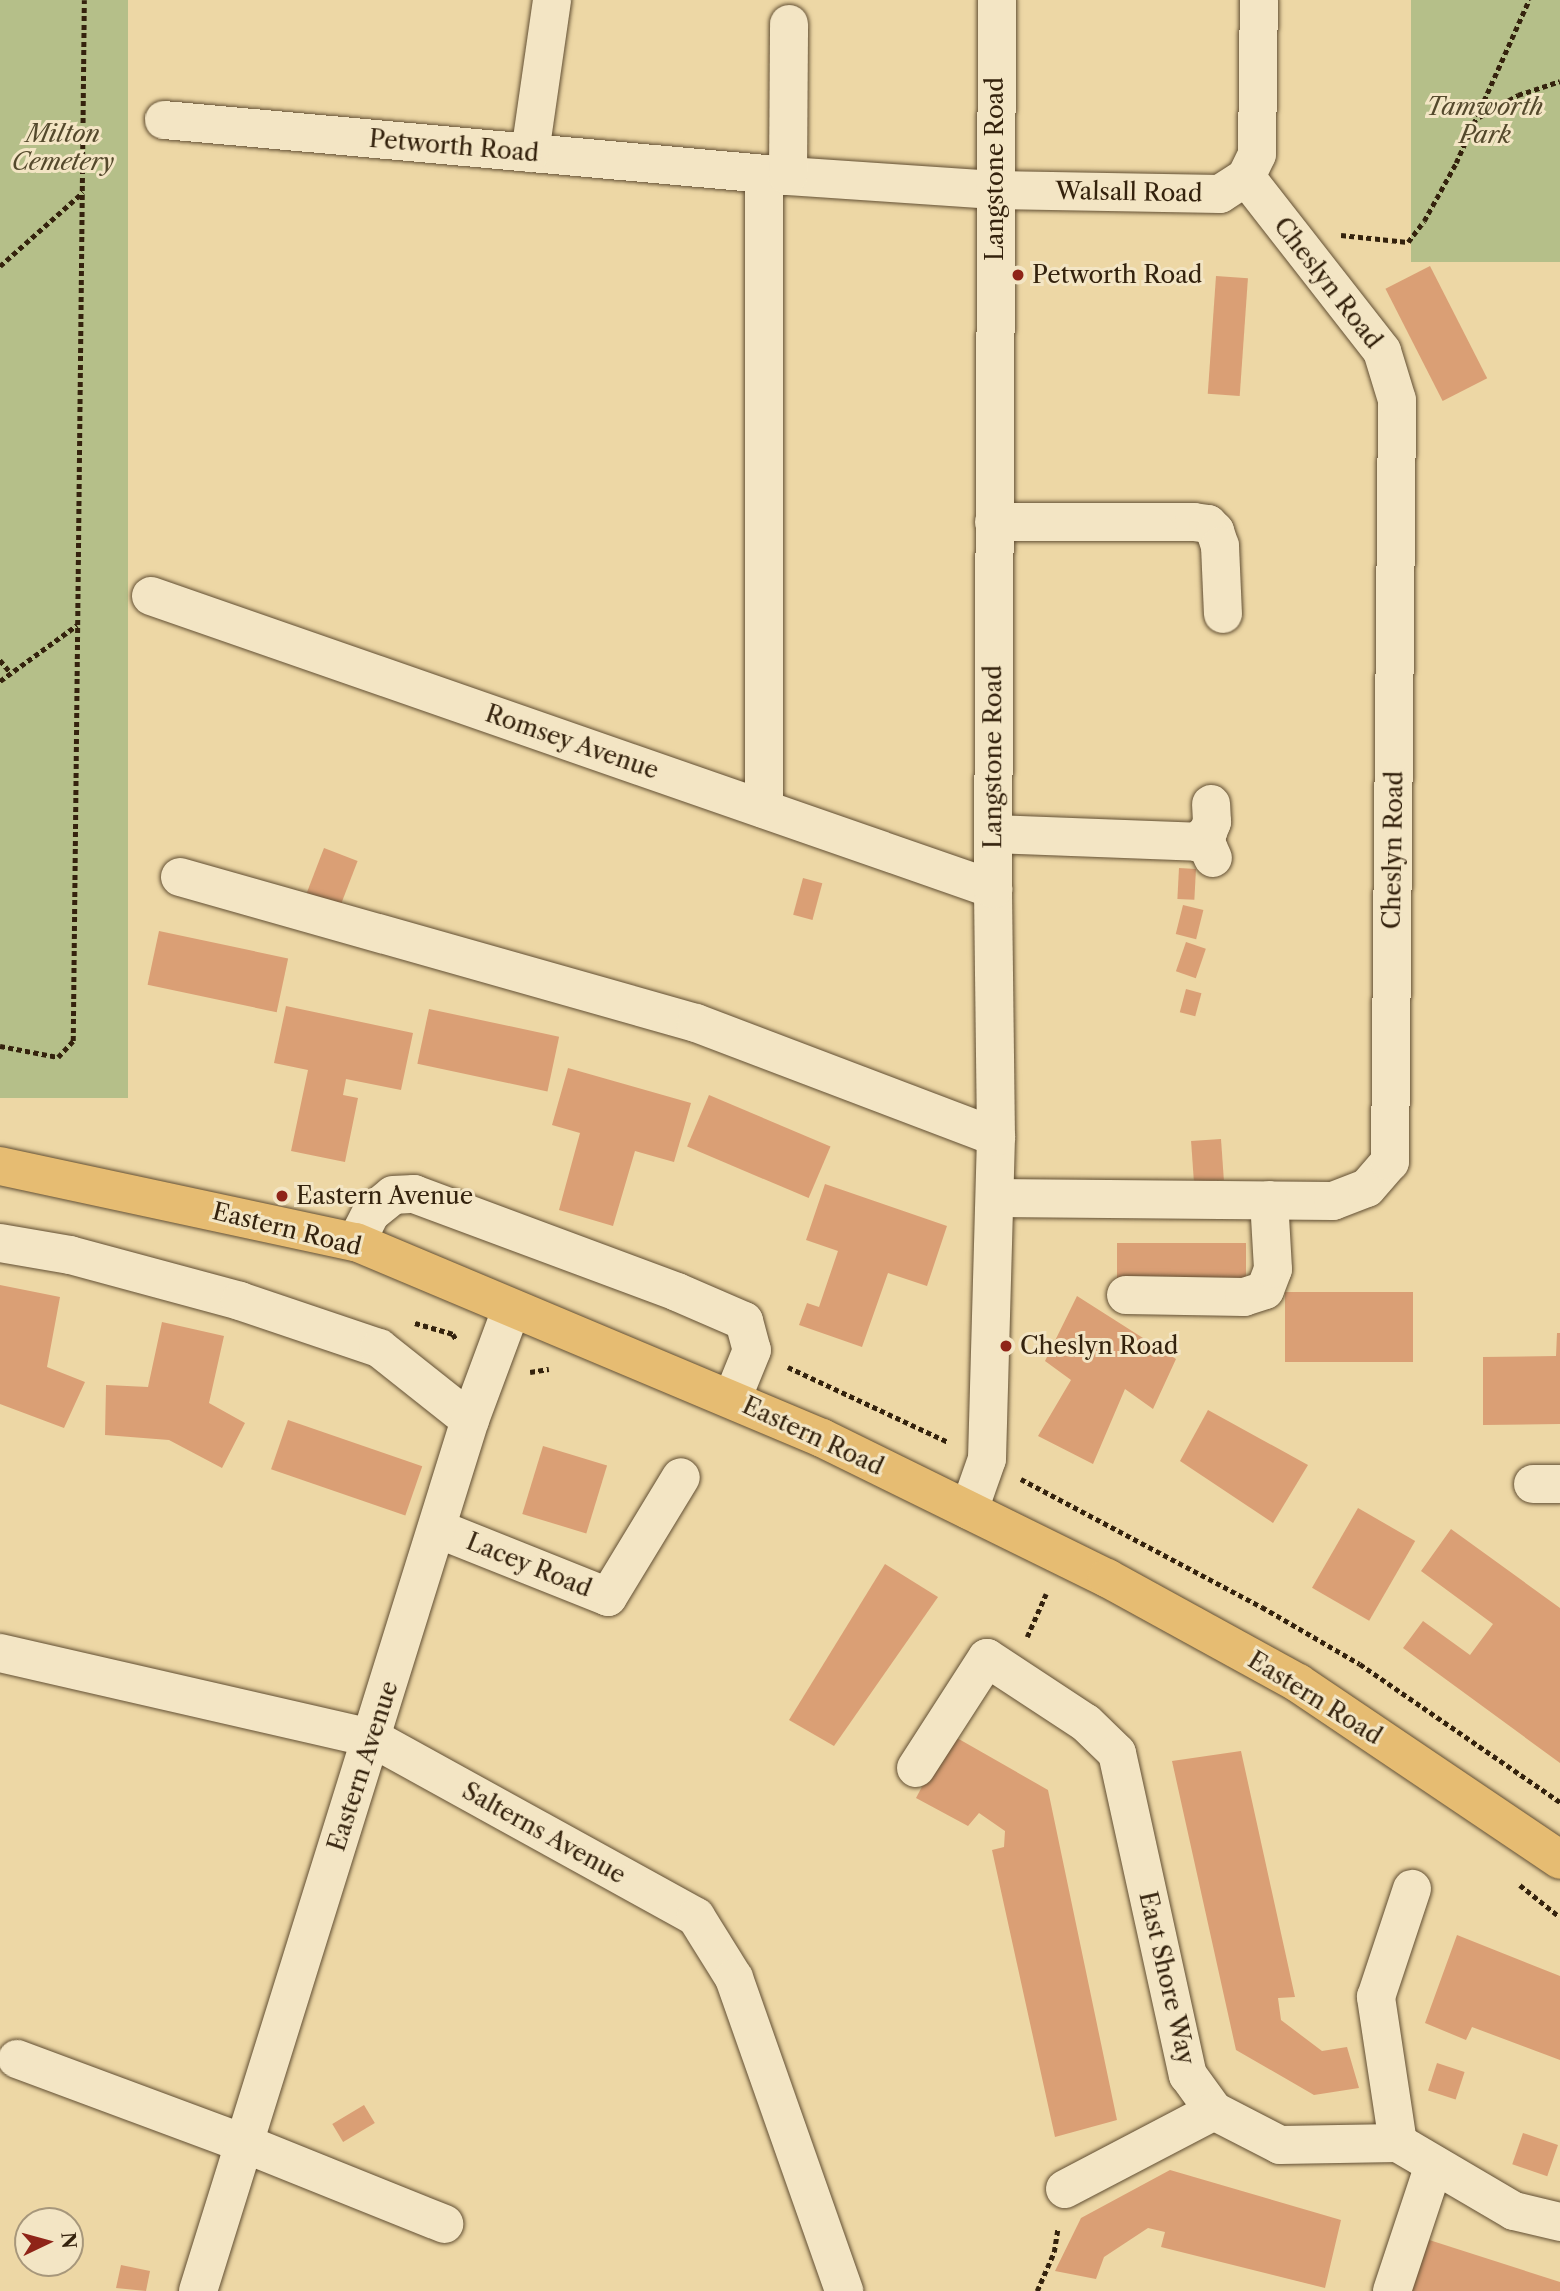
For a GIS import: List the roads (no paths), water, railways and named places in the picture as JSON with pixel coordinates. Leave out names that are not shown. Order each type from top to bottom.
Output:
[{"type":"main road","name":"Eastern Road","points":[[0,1166],[356,1242],[511,1310],[822,1438],[1107,1578],[1298,1683],[1560,1860]]},
{"type":"street","points":[[530,153],[552,0]]},
{"type":"street","name":"Langstone Road","points":[[969,1510],[987,1460],[995,1198],[993,834],[997,0]]},
{"type":"street","points":[[1246,177],[1257,154],[1259,0]]},
{"type":"street","points":[[764,809],[776,175],[789,24]]},
{"type":"street","name":"Petworth Road","points":[[164,120],[776,175],[995,190]]},
{"type":"street","name":"Walsall Road","points":[[995,190],[1220,194],[1246,177]]},
{"type":"street","name":"Cheslyn Road","points":[[995,1198],[1333,1201],[1367,1188],[1390,1161],[1397,400],[1382,351],[1246,177]]},
{"type":"street","points":[[994,522],[1208,524],[1215,531],[1220,546],[1223,614]]},
{"type":"street","name":"Romsey Avenue","points":[[152,596],[993,888]]},
{"type":"street","points":[[993,834],[1205,850],[1212,822],[1211,804]]},
{"type":"street","points":[[180,877],[696,1023],[996,1138]]},
{"type":"street","points":[[356,1242],[371,1213],[393,1195],[414,1194],[677,1292],[744,1321],[752,1350],[732,1399]]},
{"type":"street","points":[[1126,1295],[1244,1297],[1265,1290],[1273,1269],[1269,1200]]},
{"type":"street","points":[[0,1243],[70,1255],[240,1301],[379,1348],[470,1420]]},
{"type":"street","name":"Eastern Avenue","points":[[198,2291],[470,1420],[511,1310]]},
{"type":"street","name":"Lacey Road","points":[[438,1529],[608,1597],[681,1477]]},
{"type":"street","name":"Salterns Avenue","points":[[0,1653],[372,1738],[696,1917],[734,1978],[844,2291]]},
{"type":"street","name":"East Shore Way","points":[[916,1768],[987,1658],[1086,1723],[1116,1753],[1188,2075],[1214,2111],[1280,2145],[1398,2143]]},
{"type":"street","points":[[1412,1889],[1376,1997],[1398,2143],[1514,2211],[1560,2222]]},
{"type":"street","points":[[18,2059],[243,2143],[444,2224]]},
{"type":"street","points":[[1065,2189],[1214,2111]]},
{"type":"street","points":[[1392,2291],[1434,2165]]},
{"type":"place","name":"Petworth Road","points":[[1018,275]]},
{"type":"place","name":"Eastern Avenue","points":[[282,1196]]},
{"type":"place","name":"Cheslyn Road","points":[[1006,1346]]},
{"type":"park label","name":"Tamworth Park","points":[[1485,121]]},
{"type":"park label","name":"Milton Cemetery","points":[[63,148]]}]
